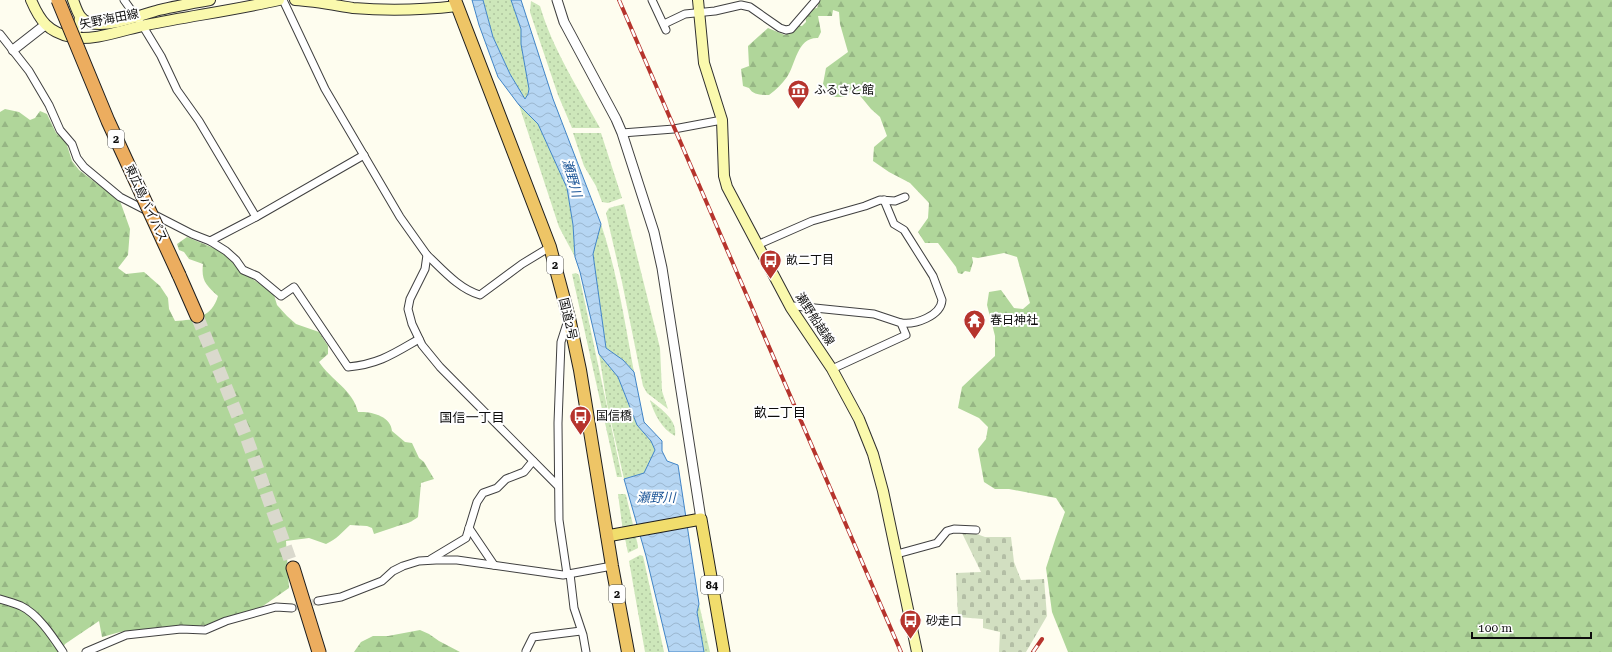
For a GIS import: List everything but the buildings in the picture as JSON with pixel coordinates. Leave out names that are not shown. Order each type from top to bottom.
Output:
[{"type":"highway","name":"東広島バイパス","points":[[58,0],[108,121],[197,316]]},
{"type":"highway","name":"国道2号","points":[[456,3],[550,248],[569,318],[580,370],[612,566],[628,652]]},
{"type":"highway","points":[[293,568],[320,652]]},
{"type":"main road","points":[[32,0],[40,19],[45,26]]},
{"type":"main road","name":"矢野海田線","points":[[73,0],[80,17],[90,23],[97,24],[113,22],[182,5],[210,0]]},
{"type":"main road","name":"矢野海田線","points":[[45,26],[76,38],[94,37],[279,0]]},
{"type":"main road","points":[[295,0],[354,8],[392,10],[435,9],[456,3]]},
{"type":"main road","name":"瀬野船越線","points":[[698,0],[704,63],[722,120],[724,176],[733,200],[791,308],[832,368],[859,419],[873,454],[883,490],[917,652]]},
{"type":"main road","points":[[65,35],[75,33],[80,17]]},
{"type":"main road","points":[[607,536],[698,519]]},
{"type":"main road","name":"84","points":[[698,519],[724,652]]},
{"type":"street","points":[[124,0],[143,26],[161,56],[177,90],[199,121],[256,217]]},
{"type":"street","points":[[283,0],[325,89],[400,217],[427,255],[450,277],[472,292],[480,295],[522,264],[550,248]]},
{"type":"street","points":[[557,0],[564,22],[616,118],[654,232],[662,268],[698,519]]},
{"type":"street","points":[[652,0],[665,27],[685,14],[716,11],[746,5],[780,28],[786,30],[791,28],[816,0]]},
{"type":"street","points":[[13,50],[45,26]]},
{"type":"street","points":[[0,34],[3,43],[13,50],[29,71],[49,105],[60,130],[72,144],[77,158],[84,167],[120,197],[192,234],[210,241],[226,251],[236,260],[243,270],[257,276],[281,296],[294,287],[348,367],[377,362],[419,339]]},
{"type":"street","points":[[622,133],[674,129],[722,120]]},
{"type":"street","points":[[210,241],[256,217],[364,155]]},
{"type":"street","points":[[757,245],[812,221],[865,206],[880,200],[896,201],[905,197]]},
{"type":"street","points":[[791,308],[795,306],[874,314],[907,324],[924,320],[938,309],[942,303],[942,300],[932,276],[904,230],[894,224],[884,200]]},
{"type":"street","points":[[427,255],[425,269],[410,299],[408,309],[419,339],[440,367],[558,486]]},
{"type":"street","points":[[569,318],[561,342],[558,423],[559,520],[574,608],[586,652]]},
{"type":"street","points":[[832,368],[906,335],[902,323]]},
{"type":"street","points":[[429,560],[466,538],[477,502],[482,493],[498,488],[506,479],[524,472],[533,461]]},
{"type":"street","points":[[469,528],[494,565]]},
{"type":"street","points":[[897,554],[937,543],[947,531],[954,529],[976,530]]},
{"type":"street","points":[[318,601],[341,597],[382,581],[393,571],[403,566],[429,560],[457,560],[563,575],[612,566]]},
{"type":"street","points":[[0,599],[22,606],[39,620],[63,652]]},
{"type":"street","points":[[86,652],[126,636],[181,629],[205,630],[226,621],[276,608],[292,608]]},
{"type":"street","points":[[526,651],[533,636],[581,631]]},
{"type":"green space","points":[[483,0],[511,0],[521,29],[521,44],[529,89],[525,99],[510,74],[493,37]]},
{"type":"green space","points":[[820,0],[1612,0],[1612,652],[1068,652],[1052,612],[1046,568],[1065,512],[1056,498],[1009,489],[995,489],[984,482],[978,449],[986,439],[988,427],[979,418],[958,408],[962,387],[995,356],[995,336],[987,305],[989,292],[1001,290],[1014,308],[1023,309],[1030,303],[1017,257],[1004,253],[978,258],[972,257],[973,262],[970,272],[965,271],[962,274],[958,273],[956,267],[938,243],[925,243],[918,232],[928,218],[929,203],[910,183],[889,172],[873,161],[874,147],[887,136],[880,117],[871,109],[857,92],[851,91],[844,97],[833,97],[823,84],[826,68],[848,52],[840,24],[839,12],[833,10],[832,16],[818,16],[821,32],[818,38],[811,39],[801,46],[787,77],[772,93],[769,95],[758,94],[743,86],[741,69],[749,66],[748,46],[768,28],[785,35],[797,25],[802,26],[806,22],[805,14],[811,9],[817,8]]},
{"type":"green space","points":[[531,1],[540,6],[551,37],[600,128],[572,128],[558,95],[530,12]]},
{"type":"green space","points":[[519,105],[538,124],[567,188],[573,225],[575,257],[559,227]]},
{"type":"green space","points":[[5,109],[19,112],[30,120],[35,118],[40,111],[47,114],[56,133],[66,142],[72,161],[79,170],[120,201],[130,229],[128,255],[118,268],[126,274],[144,272],[160,286],[168,298],[169,309],[175,321],[189,320],[202,316],[212,309],[218,296],[205,282],[203,275],[203,264],[189,259],[184,252],[179,250],[177,244],[187,237],[216,249],[230,258],[248,276],[274,295],[277,305],[296,324],[319,332],[328,346],[328,354],[319,362],[347,391],[358,412],[369,412],[384,418],[391,426],[392,431],[405,442],[412,443],[419,458],[424,462],[434,479],[421,483],[418,517],[409,523],[374,534],[372,528],[367,526],[350,525],[336,538],[326,544],[309,538],[286,541],[289,588],[260,608],[213,624],[191,627],[164,627],[120,632],[102,637],[99,621],[65,644],[61,652],[0,652],[0,112]]},
{"type":"green space","points":[[573,133],[601,133],[622,198],[608,203],[602,202],[596,186],[584,166]]},
{"type":"green space","points":[[624,204],[660,348],[662,391],[668,409],[647,393],[643,386],[622,282],[606,213],[609,208]]},
{"type":"green space","points":[[601,224],[616,279],[634,372],[623,360],[606,348],[593,254]]},
{"type":"green space","points":[[576,273],[579,275],[622,477],[617,477],[572,274]]},
{"type":"green space","points":[[599,354],[618,377],[637,425],[651,441],[655,450],[644,473],[624,479],[607,404]]},
{"type":"green space","points":[[650,400],[668,415],[674,425],[675,436],[670,433],[659,421]]},
{"type":"green space","points":[[618,494],[626,495],[638,546],[638,548],[628,553],[622,524]]},
{"type":"green space","points":[[962,533],[974,533],[985,537],[1011,537],[1014,562],[1021,580],[1044,579],[1047,616],[1026,652],[999,652],[1000,632],[983,628],[983,619],[958,617],[956,573],[981,572]]},
{"type":"green space","points":[[640,555],[643,556],[664,652],[645,652],[629,561]]},
{"type":"green space","points":[[699,604],[710,652],[704,652],[697,612]]},
{"type":"green space","points":[[420,630],[460,652],[354,652],[361,642],[373,636],[388,636]]},
{"type":"water","name":"瀬野川","points":[[472,0],[483,0],[493,37],[510,74],[525,99],[529,89],[521,44],[521,29],[511,0],[521,0],[553,99],[601,224],[593,254],[606,348],[623,360],[634,372],[644,422],[662,441],[662,451],[667,461],[678,465],[699,604],[697,612],[704,652],[669,652],[646,556],[624,479],[644,473],[655,450],[651,441],[637,425],[618,377],[599,354],[580,272],[575,257],[573,225],[567,188],[538,124],[519,105],[498,77],[479,25]]},
{"type":"tunnel","points":[[197,316],[247,439],[293,568]]},
{"type":"tunnel","points":[[292,608],[318,601]]},
{"type":"railway","points":[[619,0],[901,652]]},
{"type":"railway","points":[[1033,652],[1042,639]]},
{"type":"place","name":"ふるさと館","points":[[798,110]]},
{"type":"place","name":"畝二丁目","points":[[771,280]]},
{"type":"place","name":"春日神社","points":[[975,340]]},
{"type":"place","name":"国信橋","points":[[580,436]]},
{"type":"place","name":"砂走口","points":[[911,640]]},
{"type":"district","name":"畝二丁目","points":[[780,412]]},
{"type":"district","name":"国信一丁目","points":[[472,417]]}]
